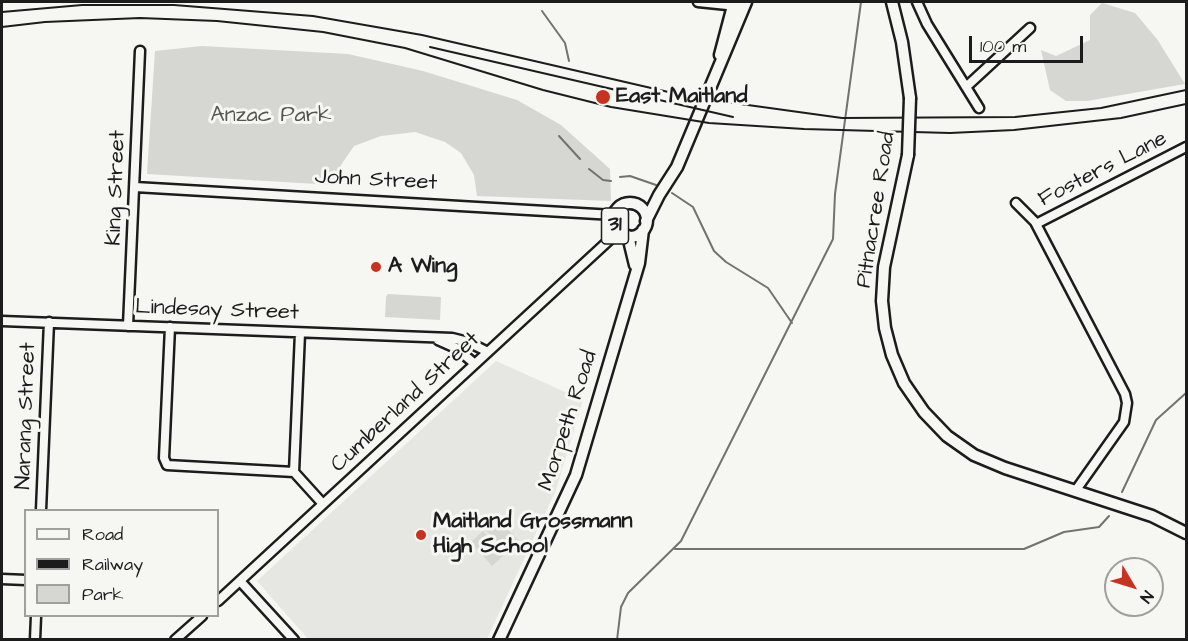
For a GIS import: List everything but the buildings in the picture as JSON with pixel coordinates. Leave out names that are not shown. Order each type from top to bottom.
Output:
[{"type":"main road","name":"Pitnacree Road","points":[[892,2],[902,42],[910,98],[908,155],[884,267],[882,301],[892,355],[904,383],[924,412],[947,435],[974,455],[1005,468],[1152,516],[1186,533]]},
{"type":"main road","name":"31","points":[[659,195],[621,206],[614,215],[614,223],[623,234],[645,226],[659,195],[678,167],[739,4]]},
{"type":"main road","name":"31","points":[[631,203],[644,210],[645,226]]},
{"type":"main road","name":"Morpeth Road","points":[[499,639],[576,475],[641,251],[645,226]]},
{"type":"main road","name":"Morpeth Road","points":[[623,234],[634,254],[634,275]]},
{"type":"street","points":[[698,2],[739,4]]},
{"type":"street","points":[[917,2],[927,24],[979,108]]},
{"type":"street","points":[[966,87],[1030,28]]},
{"type":"street","name":"King Street","points":[[128,326],[140,51]]},
{"type":"street","name":"Fosters Lane","points":[[1036,224],[1186,147]]},
{"type":"street","name":"John Street","points":[[135,187],[614,215]]},
{"type":"street","points":[[1016,203],[1036,224],[1125,394],[1127,403],[1124,422],[1076,490]]},
{"type":"street","name":"Cumberland Street","points":[[219,600],[488,352],[623,234]]},
{"type":"street","name":"Lindesay Street","points":[[2,321],[460,339],[488,352]]},
{"type":"street","name":"Narang Street","points":[[41,509],[49,322]]},
{"type":"street","points":[[170,327],[164,458],[167,465],[294,472]]},
{"type":"street","points":[[300,333],[294,472],[323,504]]},
{"type":"street","name":"Lindesay Street","points":[[431,339],[456,348],[475,364]]},
{"type":"street","points":[[2,579],[24,580]]},
{"type":"street","points":[[240,581],[294,639]]},
{"type":"street","points":[[35,639],[36,617]]},
{"type":"street","points":[[175,639],[200,617]]},
{"type":"shaded area","name":"Maitland Grossmann High School","points":[[496,361],[583,400],[556,490],[487,639],[308,639],[257,581]]},
{"type":"green space","points":[[1102,3],[1135,13],[1157,39],[1185,84],[1087,101],[1066,101],[1050,90],[1041,50],[1056,56],[1090,40],[1090,15]]},
{"type":"green space","name":"Anzac Park","points":[[202,46],[348,54],[423,71],[517,100],[561,125],[610,169],[611,201],[477,196],[474,175],[461,153],[445,142],[415,132],[381,136],[354,146],[341,165],[334,185],[147,174],[155,51]]},
{"type":"green space","points":[[388,294],[441,297],[440,320],[385,317]]},
{"type":"green space","points":[[496,517],[518,540],[506,551],[484,528]]},
{"type":"green space","points":[[483,531],[504,555],[492,566],[471,542]]},
{"type":"waterway","points":[[617,640],[621,607],[628,593],[681,541],[833,239],[835,194],[861,2]]},
{"type":"waterway","points":[[542,11],[565,43],[569,61]]},
{"type":"waterway","points":[[559,136],[580,159]]},
{"type":"waterway","points":[[589,169],[603,180],[611,181]]},
{"type":"waterway","points":[[620,177],[630,176],[656,185]]},
{"type":"waterway","points":[[672,193],[693,207],[714,251],[726,262],[768,288],[792,323]]},
{"type":"waterway","points":[[1122,492],[1156,420],[1186,393]]},
{"type":"waterway","points":[[675,549],[1024,549],[1064,532],[1099,527],[1109,516]]},
{"type":"railway","points":[[2,12],[82,5],[174,5],[313,16],[422,35],[690,97],[842,118],[1015,117],[1101,108],[1186,90]]},
{"type":"railway","points":[[2,27],[45,22],[140,18],[217,21],[323,32],[405,48],[543,90],[611,107],[709,123],[804,129],[950,133],[1014,130],[1121,118],[1186,104]]},
{"type":"railway","points":[[430,47],[733,117]]},
{"type":"place","name":"East Maitland","points":[[603,97]]},
{"type":"place","name":"A Wing","points":[[376,267]]},
{"type":"place","name":"Maitland Grossmann High School","points":[[421,535]]}]
